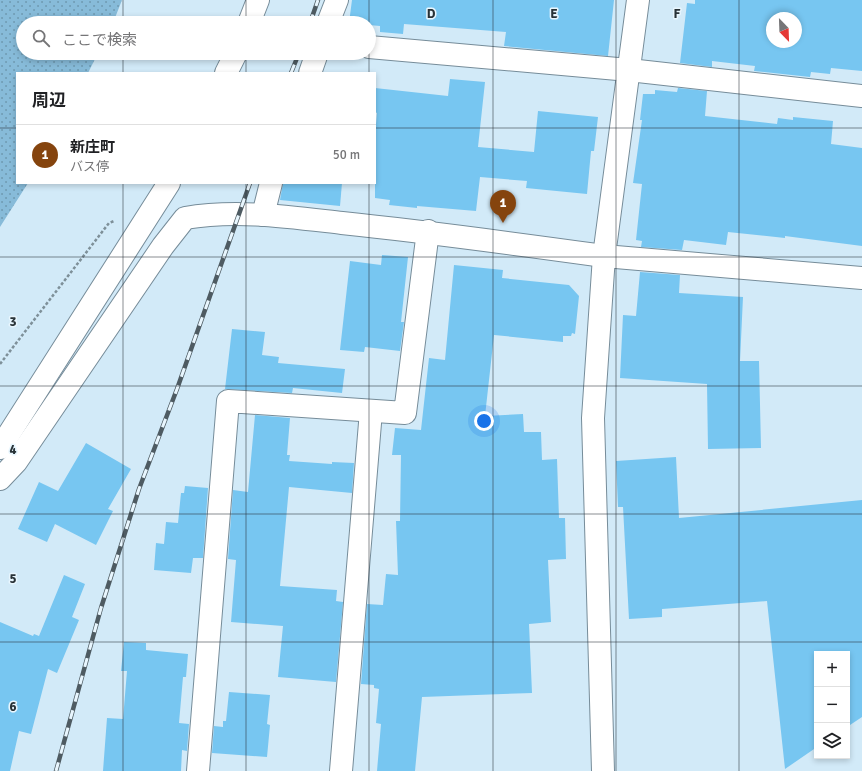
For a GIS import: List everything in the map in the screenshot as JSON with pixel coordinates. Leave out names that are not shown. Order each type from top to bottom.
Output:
[{"type":"street","points":[[252,16],[258,0]]},
{"type":"street","points":[[331,16],[337,0]]},
{"type":"street","points":[[603,771],[593,418],[604,256],[638,0]]},
{"type":"street","points":[[376,48],[629,70],[862,96]]},
{"type":"street","points":[[226,72],[232,60]]},
{"type":"street","points":[[310,72],[315,60]]},
{"type":"street","points":[[0,448],[168,184]]},
{"type":"street","points":[[263,215],[272,184]]},
{"type":"street","points":[[0,479],[16,462],[163,246],[185,218],[210,214],[263,215],[428,232],[604,256],[862,278]]},
{"type":"street","points":[[198,771],[228,401],[405,413],[428,232]]},
{"type":"street","points":[[340,771],[370,411]]},
{"type":"path","points":[[0,364],[109,223],[121,219]]},
{"type":"shaded area","points":[[0,0],[122,0],[116,16],[16,16],[16,60],[94,60],[88,72],[16,72],[16,184],[27,184],[0,227]]},
{"type":"building","points":[[352,0],[614,0],[608,56],[504,46],[506,32],[404,24],[403,34],[380,32],[380,26],[376,26],[376,16],[350,16]]},
{"type":"building","points":[[695,0],[862,0],[862,71],[831,68],[830,74],[811,72],[810,77],[754,71],[755,66],[712,61],[712,67],[680,63],[687,3],[695,4]]},
{"type":"building","points":[[450,79],[485,82],[478,147],[534,152],[538,111],[598,117],[594,151],[591,151],[587,194],[526,188],[527,181],[480,177],[476,211],[389,205],[390,200],[375,198],[377,113],[376,88],[448,96]]},
{"type":"building","points":[[678,88],[707,91],[705,116],[777,124],[778,118],[793,120],[793,117],[833,121],[831,144],[862,148],[862,246],[785,236],[785,238],[728,232],[726,245],[684,240],[682,250],[641,247],[642,241],[636,240],[642,184],[633,183],[642,120],[640,120],[643,94],[655,94],[655,90],[677,92]]},
{"type":"building","points":[[283,184],[342,184],[340,206],[280,200]]},
{"type":"building","points":[[382,255],[408,257],[401,322],[404,322],[400,351],[365,347],[364,352],[340,350],[350,261],[381,265]]},
{"type":"building","points":[[454,265],[503,270],[502,278],[569,285],[579,296],[575,334],[572,333],[571,336],[563,336],[563,342],[494,335],[485,416],[523,414],[524,432],[541,432],[542,460],[557,459],[559,518],[565,518],[566,559],[548,560],[551,622],[529,624],[532,693],[422,697],[415,771],[377,771],[381,724],[376,723],[379,689],[374,688],[374,685],[361,684],[367,604],[383,605],[386,574],[398,575],[396,521],[400,521],[401,455],[392,455],[395,428],[421,430],[429,358],[445,360]]},
{"type":"building","points":[[640,272],[680,275],[679,293],[743,297],[740,361],[759,361],[761,448],[708,449],[707,384],[620,378],[623,315],[636,316]]},
{"type":"building","points":[[232,329],[265,332],[262,355],[279,357],[278,363],[345,369],[342,393],[293,388],[292,393],[225,389]]},
{"type":"building","points":[[255,415],[290,418],[287,455],[290,455],[289,461],[332,464],[332,462],[354,463],[352,493],[289,487],[280,586],[337,590],[336,601],[343,602],[336,682],[278,677],[283,626],[231,622],[236,560],[228,559],[233,490],[248,492]]},
{"type":"building","points":[[86,443],[131,469],[108,509],[113,511],[96,545],[55,524],[47,542],[18,529],[39,482],[58,491]]},
{"type":"building","points":[[676,457],[679,518],[862,500],[862,717],[850,725],[850,651],[814,651],[814,749],[785,769],[767,601],[662,609],[662,617],[629,619],[623,507],[618,507],[616,461]]},
{"type":"building","points":[[185,486],[208,488],[203,558],[193,558],[191,573],[154,570],[156,543],[164,544],[166,522],[178,523],[181,493],[184,493]]},
{"type":"building","points":[[64,575],[85,584],[72,617],[79,620],[57,673],[48,669],[31,734],[19,731],[10,771],[0,771],[0,622],[33,636],[34,634],[39,636]]},
{"type":"building","points":[[124,642],[146,643],[146,650],[188,654],[186,677],[183,677],[179,723],[189,724],[187,751],[182,750],[181,771],[103,771],[107,718],[123,719],[127,671],[121,671]]},
{"type":"building","points":[[229,692],[270,695],[267,724],[270,725],[267,757],[212,753],[214,726],[223,727],[223,721],[226,721]]},
{"type":"railway","points":[[312,16],[318,0]]},
{"type":"railway","points":[[291,72],[296,60]]},
{"type":"railway","points":[[56,771],[101,608],[139,489],[177,389],[250,184]]},
{"type":"place","name":"新庄町","points":[[503,223]]}]
